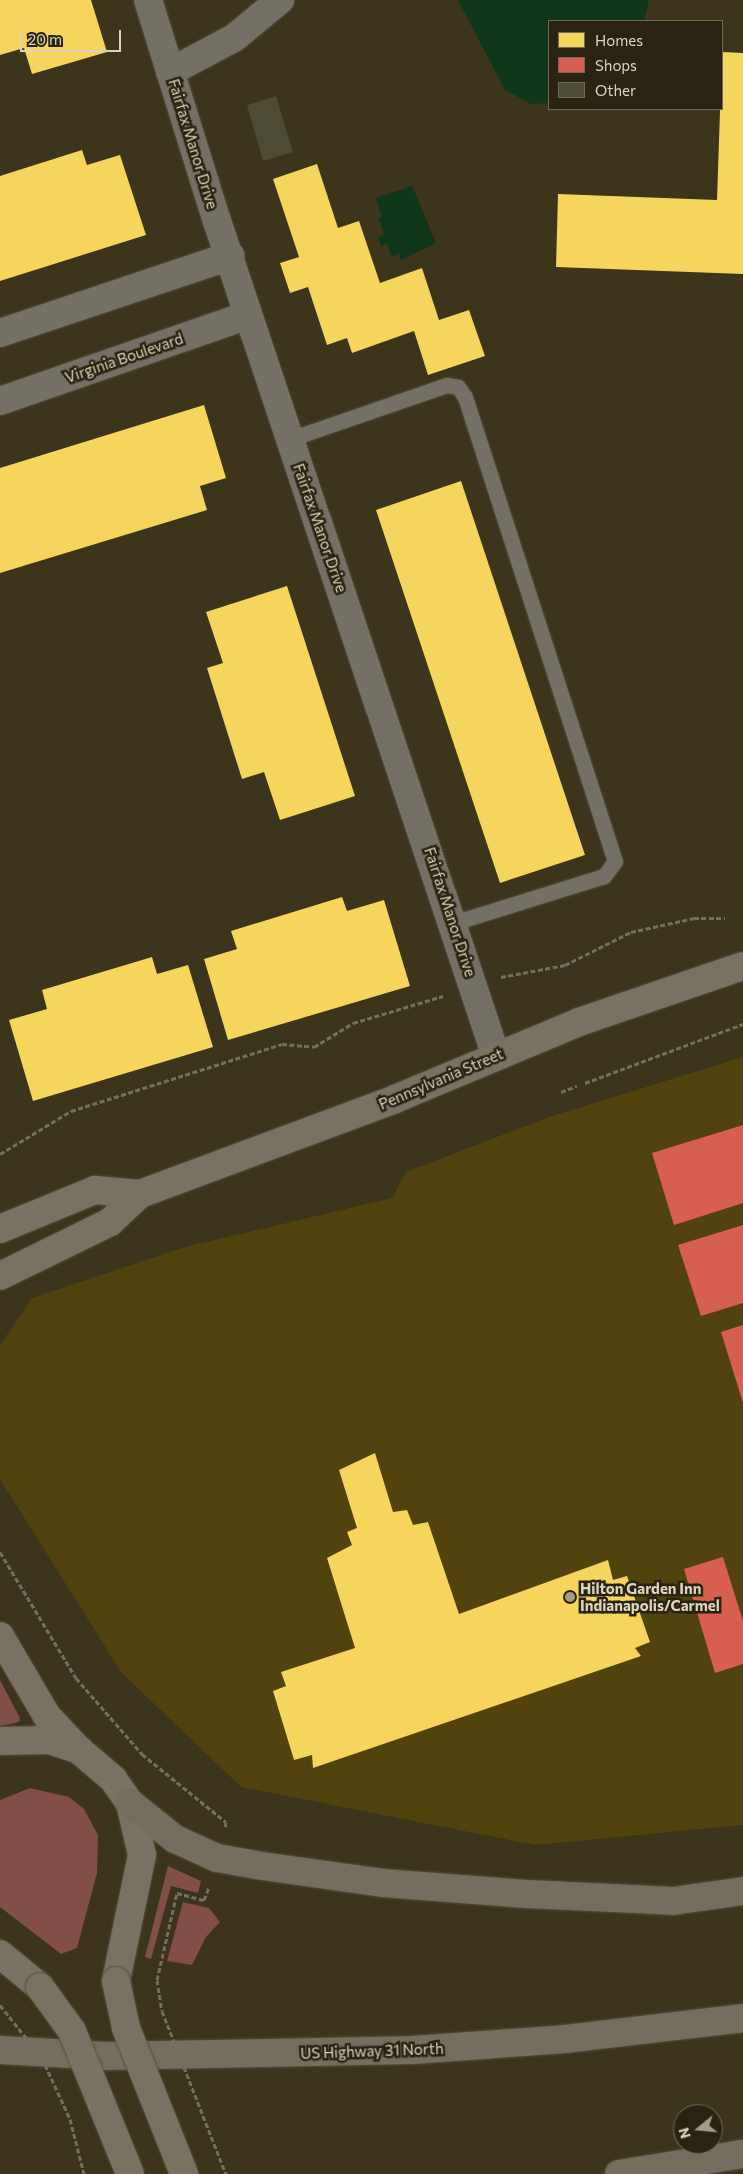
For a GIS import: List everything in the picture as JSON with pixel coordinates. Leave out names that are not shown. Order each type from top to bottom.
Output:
[{"type":"highway","points":[[130,1803],[175,1839],[217,1858],[255,1865],[383,1883],[527,1894],[673,1901],[743,1891]]},
{"type":"highway","name":"US Highway 31 North","points":[[0,2050],[107,2056],[413,2050],[610,2035],[743,2018]]},
{"type":"highway","points":[[619,2174],[743,2154]]},
{"type":"main road","name":"Pennsylvania Street","points":[[0,1276],[110,1222],[140,1194],[496,1056],[743,966]]},
{"type":"main road","name":"Pennsylvania Street","points":[[0,1229],[95,1190],[140,1194]]},
{"type":"main road","points":[[0,1636],[47,1716],[79,1750],[113,1779],[130,1803],[142,1855],[116,1981],[126,2028],[184,2174]]},
{"type":"main road","points":[[0,1741],[49,1740],[79,1750]]},
{"type":"main road","points":[[0,1954],[40,1987],[72,2031],[130,2174]]},
{"type":"street","name":"Fairfax Manor Drive","points":[[148,0],[248,315],[454,923],[496,1056]]},
{"type":"street","points":[[170,72],[234,38],[280,0]]},
{"type":"street","points":[[0,333],[230,256]]},
{"type":"street","name":"Virginia Boulevard","points":[[0,401],[248,315]]},
{"type":"lane","points":[[290,439],[447,385],[458,387],[466,397],[615,861],[604,876],[454,923]]},
{"type":"path","points":[[0,1154],[71,1111],[282,1044],[314,1047],[353,1022],[474,986],[565,965],[631,932],[694,918],[725,918]]},
{"type":"path","points":[[585,1083],[743,1024]]},
{"type":"path","points":[[562,1092],[577,1086]]},
{"type":"path","points":[[0,1552],[47,1635],[111,1721],[170,1779],[226,1822]]},
{"type":"path","points":[[204,1900],[177,1894],[157,1980],[162,2011],[226,2174]]},
{"type":"path","points":[[0,2005],[42,2058],[70,2119],[84,2174]]},
{"type":"shaded area","points":[[458,0],[649,0],[644,20],[548,20],[548,103],[531,104],[505,90]]},
{"type":"shaded area","points":[[412,186],[436,243],[401,260],[399,254],[392,257],[387,244],[381,246],[378,237],[384,234],[379,218],[382,217],[376,198]]},
{"type":"shaded area","points":[[743,1057],[743,1825],[535,1845],[241,1787],[121,1672],[0,1479],[0,1345],[32,1298],[185,1247],[392,1198],[406,1172],[549,1117]]},
{"type":"shaded area","points":[[0,1680],[20,1718],[19,1722],[0,1726]]},
{"type":"shaded area","points":[[30,1788],[69,1797],[84,1809],[98,1835],[97,1873],[77,1948],[61,1954],[0,1907],[0,1800]]},
{"type":"shaded area","points":[[168,1866],[201,1881],[198,1893],[171,1886],[151,1959],[145,1957]]},
{"type":"shaded area","points":[[183,1902],[209,1908],[220,1922],[206,1937],[192,1965],[167,1961]]},
{"type":"building: Homes","points":[[0,0],[91,0],[107,52],[32,74],[24,48],[0,55]]},
{"type":"building: Homes","points":[[723,52],[743,53],[743,274],[556,267],[558,194],[717,200],[720,110],[723,110]]},
{"type":"building: Homes","points":[[82,150],[87,165],[120,155],[146,235],[0,281],[0,176]]},
{"type":"building: Homes","points":[[317,164],[338,228],[359,221],[380,283],[422,268],[439,320],[469,310],[485,356],[428,375],[414,331],[352,353],[347,338],[327,345],[308,287],[290,293],[280,263],[299,257],[273,179]]},
{"type":"building: Homes","points":[[204,405],[226,478],[200,486],[207,510],[0,573],[0,468]]},
{"type":"building: Homes","points":[[461,481],[585,855],[500,883],[376,510]]},
{"type":"building: Homes","points":[[287,586],[355,796],[280,820],[264,772],[242,779],[207,668],[223,663],[206,612]]},
{"type":"building: Homes","points":[[342,897],[347,911],[384,900],[410,986],[228,1040],[204,959],[237,949],[231,931]]},
{"type":"building: Homes","points":[[152,957],[157,974],[188,965],[213,1047],[33,1101],[9,1020],[47,1009],[42,990]]},
{"type":"building: Homes","name":"Hilton Garden Inn Indianapolis/Carmel","points":[[375,1453],[393,1512],[407,1510],[413,1525],[428,1522],[459,1614],[608,1560],[613,1580],[627,1576],[650,1642],[635,1648],[641,1656],[313,1768],[312,1755],[294,1760],[273,1691],[286,1686],[281,1672],[355,1648],[327,1558],[352,1545],[347,1532],[357,1528],[339,1470]]},
{"type":"building: Shops","points":[[743,1125],[743,1203],[674,1225],[652,1153]]},
{"type":"building: Shops","points":[[743,1225],[743,1303],[701,1316],[678,1245]]},
{"type":"building: Shops","points":[[743,1325],[743,1403],[721,1332]]},
{"type":"building: Shops","points":[[723,1557],[743,1621],[743,1664],[715,1673],[684,1569]]},
{"type":"building: Other","points":[[276,96],[293,152],[263,161],[247,105]]},
{"type":"place","name":"Hilton Garden Inn Indianapolis/Carmel","points":[[570,1597]]}]
